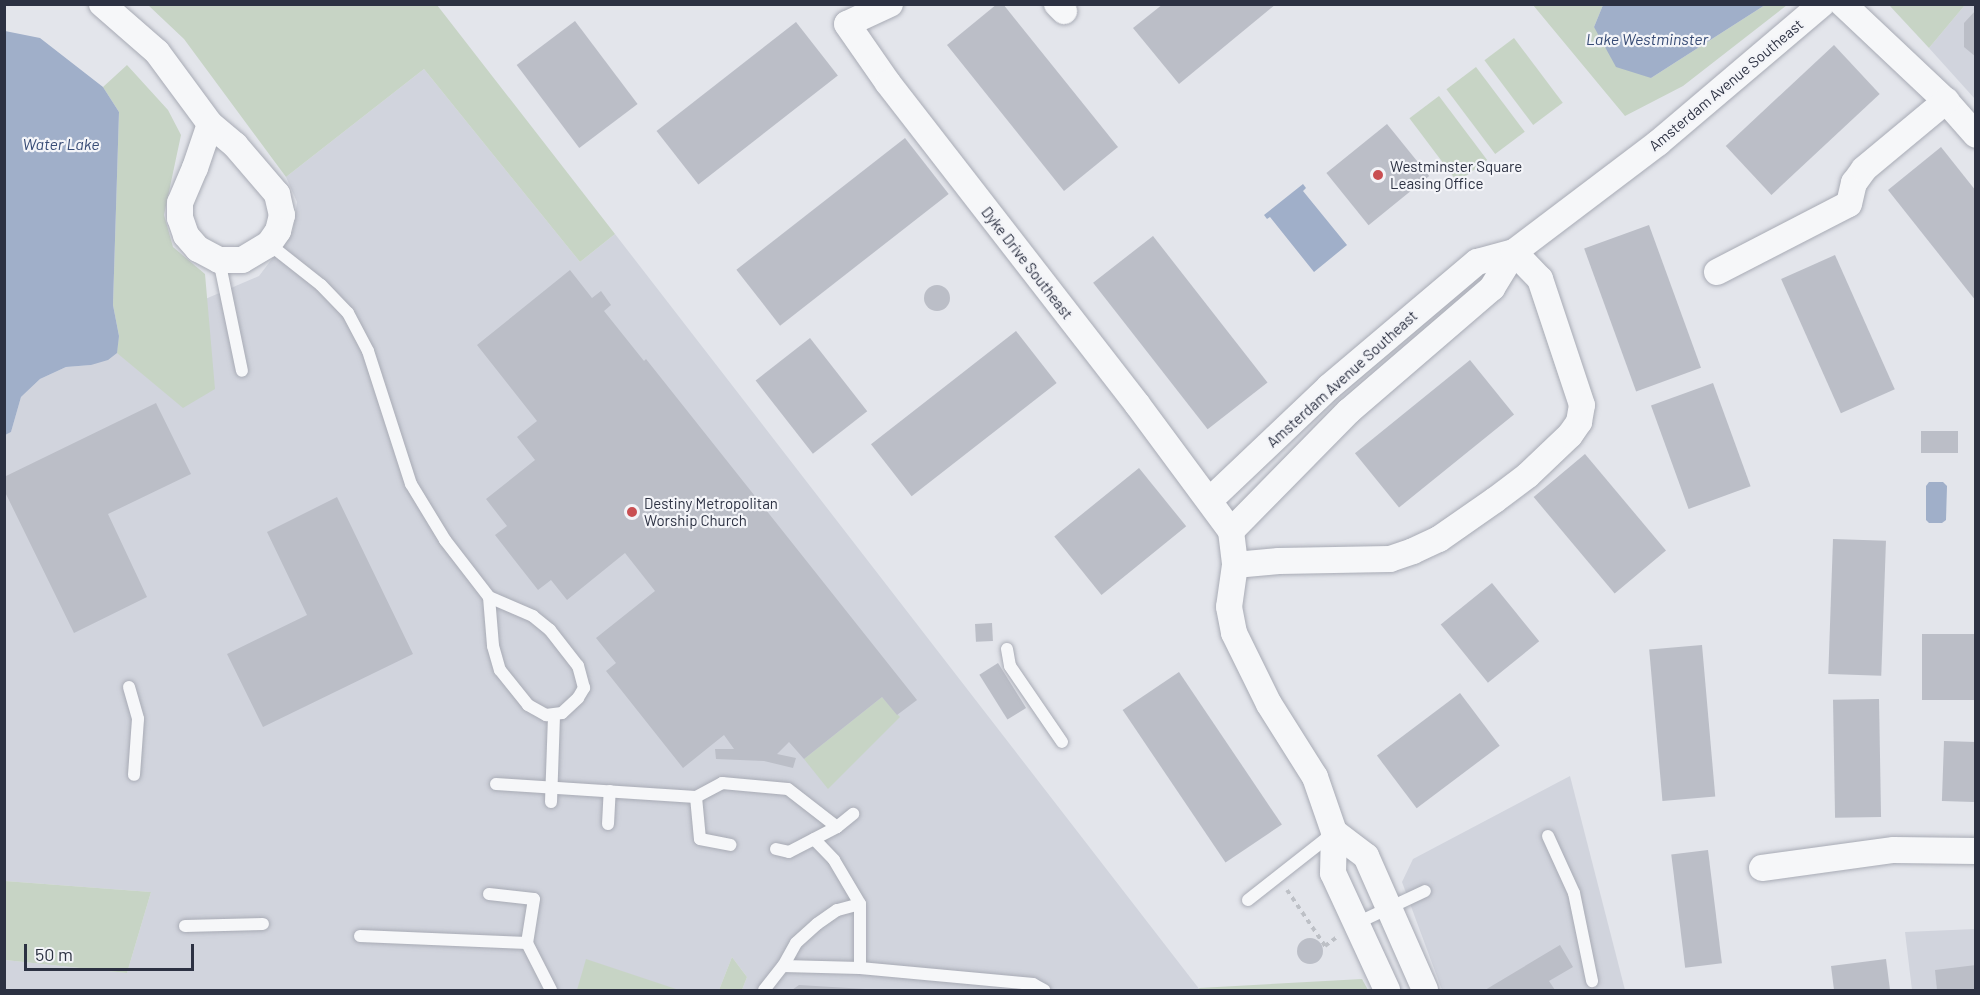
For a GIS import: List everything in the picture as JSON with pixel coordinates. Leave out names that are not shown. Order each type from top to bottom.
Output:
[{"type":"street","points":[[102,4],[157,52],[210,124],[235,145],[277,194],[282,215],[278,231],[269,244],[242,260],[219,260],[198,249],[186,234],[180,218],[180,202],[210,124]]},
{"type":"street","name":"Dyke Drive Southeast","points":[[890,4],[847,24],[888,83],[1210,500]]},
{"type":"street","name":"Amsterdam Avenue Southeast","points":[[1232,531],[1349,411],[1492,288],[1514,252],[1658,143],[1822,4]]},
{"type":"street","points":[[1843,4],[1947,101],[1976,135]]},
{"type":"street","points":[[1717,272],[1849,204],[1854,183],[1864,169],[1947,101]]},
{"type":"street","points":[[1235,565],[1279,561],[1390,559],[1413,551],[1439,538],[1495,500],[1528,475],[1570,435],[1579,422],[1582,405],[1540,279],[1514,252]]},
{"type":"street","name":"Amsterdam Avenue Southeast","points":[[1210,500],[1329,387],[1477,262],[1514,252]]},
{"type":"street","points":[[1210,500],[1232,531],[1235,565],[1229,607],[1234,633],[1269,704],[1315,777],[1334,832],[1333,873],[1387,990]]},
{"type":"street","points":[[1334,832],[1366,856],[1425,990]]},
{"type":"street","points":[[1762,868],[1894,850],[1976,851]]},
{"type":"lane","points":[[269,244],[321,285],[348,313],[368,351],[411,484],[445,540],[489,597],[533,616],[550,630],[581,672],[584,688],[578,698],[554,716],[546,715],[528,705],[500,670],[491,632],[489,597]]},
{"type":"lane","points":[[219,260],[242,371]]},
{"type":"lane","points":[[1007,649],[1010,666],[1062,742]]},
{"type":"lane","points":[[129,687],[138,719],[134,775]]},
{"type":"lane","points":[[551,802],[554,716]]},
{"type":"lane","points":[[496,784],[696,797],[722,783],[788,789],[837,827]]},
{"type":"lane","points":[[608,824],[610,791]]},
{"type":"lane","points":[[696,797],[700,839],[730,845]]},
{"type":"lane","points":[[776,849],[789,852],[837,827],[853,814]]},
{"type":"lane","points":[[1248,900],[1334,832]]},
{"type":"lane","points":[[1548,836],[1574,894],[1592,981]]},
{"type":"lane","points":[[814,839],[834,860],[860,904],[860,968]]},
{"type":"lane","points":[[1357,923],[1425,891]]},
{"type":"lane","points":[[489,894],[534,899],[527,943],[551,990]]},
{"type":"lane","points":[[764,990],[783,966],[796,943],[817,924],[837,910],[860,904]]},
{"type":"lane","points":[[184,926],[263,924]]},
{"type":"lane","points":[[360,936],[527,943]]},
{"type":"lane","points":[[783,966],[860,968],[1033,984],[1044,990]]},
{"type":"path","points":[[1299,908],[1312,927]]},
{"type":"shaded area","points":[[1965,5],[1975,5],[1975,99],[1929,48]]},
{"type":"shaded area","points":[[424,69],[580,262],[615,234],[1200,990],[742,990],[747,977],[732,957],[719,990],[5,990],[5,960],[127,973],[151,892],[5,881],[4,435],[11,432],[21,397],[40,379],[66,367],[91,365],[119,336],[259,276],[293,231],[297,202],[286,177]]},
{"type":"shaded area","points":[[1570,776],[1625,990],[1442,990],[1402,882],[1413,859]]},
{"type":"shaded area","points":[[1975,929],[1975,990],[1912,990],[1905,932]]},
{"type":"green space","points":[[148,5],[437,5],[615,234],[580,262],[424,69],[286,177],[184,39]]},
{"type":"green space","points":[[1533,5],[1603,5],[1594,27],[1651,78],[1765,5],[1787,5],[1683,86],[1625,116]]},
{"type":"green space","points":[[1889,5],[1965,5],[1929,48]]},
{"type":"green space","points":[[1514,38],[1563,103],[1533,125],[1484,60]]},
{"type":"green space","points":[[127,65],[168,110],[181,135],[164,215],[173,247],[205,274],[215,389],[183,408],[117,353],[119,336],[113,305],[119,112],[103,87]]},
{"type":"green space","points":[[1476,67],[1525,132],[1495,154],[1446,89]]},
{"type":"green space","points":[[1439,96],[1487,160],[1458,182],[1409,118]]},
{"type":"green space","points":[[882,697],[900,717],[828,789],[804,759]]},
{"type":"green space","points":[[5,881],[151,892],[127,973],[5,960]]},
{"type":"green space","points":[[732,957],[747,977],[742,990],[719,990]]},
{"type":"green space","points":[[586,959],[679,990],[577,990]]},
{"type":"green space","points":[[1362,979],[1368,990],[1200,990],[1199,988]]},
{"type":"water","name":"Lake Westminster","points":[[1603,4],[1765,5],[1651,78],[1616,67],[1594,27]]},
{"type":"water","name":"Water Lake","points":[[5,31],[40,38],[103,87],[119,112],[113,305],[119,336],[117,353],[108,360],[91,365],[66,367],[40,379],[21,397],[11,432],[5,435]]},
{"type":"water","points":[[1303,184],[1306,188],[1303,191],[1347,245],[1314,272],[1270,217],[1267,219],[1264,215]]},
{"type":"water","points":[[1929,482],[1943,482],[1947,486],[1946,520],[1942,523],[1929,523],[1926,520],[1926,486]]},
{"type":"building","points":[[997,4],[1003,4],[1118,147],[1064,191],[947,45]]},
{"type":"building","points":[[1163,4],[1276,4],[1179,84],[1133,28]]},
{"type":"building","points":[[1976,10],[1976,57],[1964,47],[1964,23]]},
{"type":"building","points":[[575,21],[638,104],[579,148],[517,65]]},
{"type":"building","points":[[796,22],[838,76],[698,185],[657,131]]},
{"type":"building","points":[[1834,45],[1880,94],[1771,195],[1726,146]]},
{"type":"building","name":"Westminster Square Leasing Office","points":[[1387,124],[1429,176],[1369,225],[1326,173]]},
{"type":"building","points":[[905,138],[949,194],[780,326],[736,270]]},
{"type":"building","points":[[1941,147],[1976,191],[1976,301],[1888,190]]},
{"type":"building","points":[[1649,225],[1701,368],[1636,391],[1584,249]]},
{"type":"building","points":[[1153,236],[1268,383],[1208,429],[1093,283]]},
{"type":"building","points":[[1835,255],[1895,389],[1841,413],[1781,279]]},
{"type":"building","name":"Destiny Metropolitan Worship Church","points":[[570,270],[592,298],[601,291],[611,305],[604,311],[644,361],[646,359],[917,700],[897,715],[882,697],[804,759],[789,742],[777,754],[796,758],[793,768],[764,761],[716,759],[715,749],[734,749],[724,735],[683,768],[606,671],[616,663],[596,638],[655,591],[625,553],[567,600],[551,580],[538,590],[495,535],[507,526],[486,499],[535,460],[517,437],[537,421],[477,345]]},
{"type":"building","points":[[937,285],[946,289],[950,298],[946,307],[937,311],[928,307],[924,298],[928,289]]},
{"type":"building","points":[[1016,331],[1057,383],[912,496],[871,444]]},
{"type":"building","points":[[810,338],[867,411],[813,454],[756,380]]},
{"type":"building","points":[[1470,360],[1514,414],[1399,508],[1355,453]]},
{"type":"building","points":[[1713,383],[1751,486],[1689,509],[1651,406]]},
{"type":"building","points":[[156,403],[191,474],[108,514],[147,597],[74,633],[4,490],[4,477]]},
{"type":"building","points":[[1921,431],[1958,431],[1958,453],[1921,453]]},
{"type":"building","points":[[1585,454],[1666,551],[1615,594],[1534,497]]},
{"type":"building","points":[[1139,468],[1186,526],[1101,595],[1054,537]]},
{"type":"building","points":[[337,497],[413,654],[263,727],[227,654],[307,615],[267,532]]},
{"type":"building","points":[[1833,539],[1886,541],[1881,676],[1828,674]]},
{"type":"building","points":[[1492,583],[1539,641],[1488,683],[1441,625]]},
{"type":"building","points":[[992,623],[993,641],[976,642],[975,624]]},
{"type":"building","points":[[1922,634],[1976,634],[1976,700],[1922,700]]},
{"type":"building","points":[[1702,645],[1715,796],[1662,801],[1649,650]]},
{"type":"building","points":[[998,663],[1026,708],[1007,720],[979,675]]},
{"type":"building","points":[[1179,672],[1282,825],[1226,863],[1123,710]]},
{"type":"building","points":[[1460,693],[1500,746],[1417,808],[1377,756]]},
{"type":"building","points":[[1879,699],[1881,817],[1835,818],[1833,700]]},
{"type":"building","points":[[1944,741],[1976,742],[1974,802],[1942,801]]},
{"type":"building","points":[[1708,850],[1722,963],[1685,968],[1671,855]]},
{"type":"building","points":[[1310,938],[1319,942],[1323,951],[1319,960],[1310,964],[1301,960],[1297,951],[1301,942]]},
{"type":"building","points":[[1560,945],[1573,967],[1549,981],[1555,990],[1485,990]]},
{"type":"building","points":[[1886,959],[1890,990],[1834,990],[1831,966]]},
{"type":"building","points":[[1976,965],[1976,990],[1937,990],[1935,970]]},
{"type":"building","points":[[799,985],[865,989],[792,990]]},
{"type":"place","name":"Westminster Square Leasing Office","points":[[1378,175]]},
{"type":"place","name":"Destiny Metropolitan Worship Church","points":[[632,512]]}]
